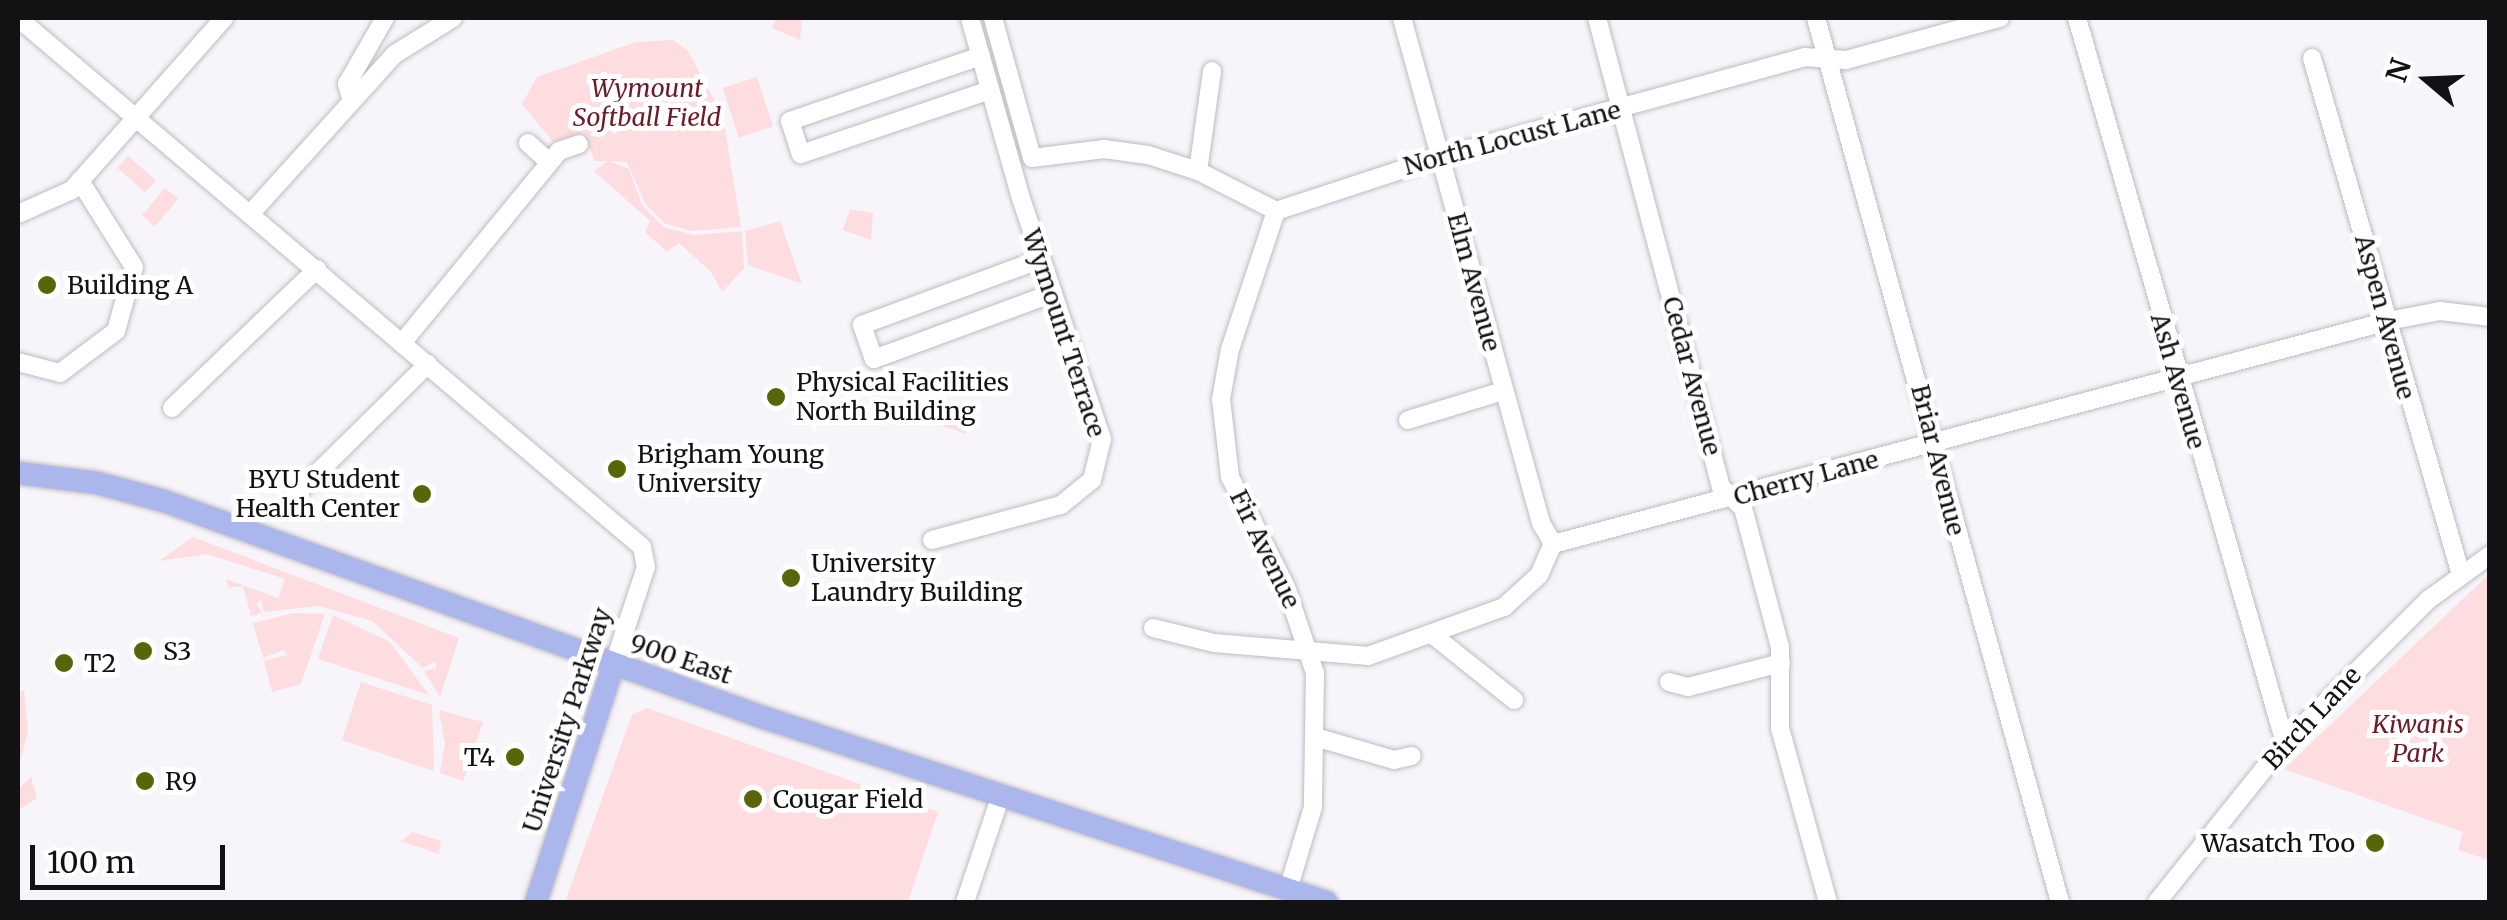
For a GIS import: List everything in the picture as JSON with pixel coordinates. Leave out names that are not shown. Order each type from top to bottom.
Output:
[{"type":"main road","name":"900 East","points":[[18,473],[148,496],[1000,798],[1326,902]]},
{"type":"main road","name":"University Parkway","points":[[536,902],[614,664]]},
{"type":"street","points":[[18,214],[58,202],[224,18]]},
{"type":"street","points":[[352,98],[348,84],[384,18]]},
{"type":"street","points":[[252,212],[396,54],[453,18]]},
{"type":"street","name":"Wymount Terrace","points":[[932,540],[1043,510],[1080,494],[1092,480],[1102,439],[1042,259],[970,18]]},
{"type":"street","points":[[993,18],[1032,158],[1125,150],[1198,171],[1276,211]]},
{"type":"street","name":"Elm Avenue","points":[[1402,18],[1540,523],[1553,544]]},
{"type":"street","name":"Cedar Avenue","points":[[1597,18],[1721,487],[1743,508],[1780,663],[1780,728],[1828,902]]},
{"type":"street","name":"Briar Avenue","points":[[1816,18],[2060,902]]},
{"type":"street","name":"North Locust Lane","points":[[1276,211],[1440,157],[1622,108],[1826,54],[1846,60],[2000,18]]},
{"type":"street","name":"Ash Avenue","points":[[2078,18],[2177,378],[2285,743]]},
{"type":"street","points":[[20,20],[428,364],[297,493]]},
{"type":"street","points":[[981,56],[790,120],[801,154],[990,90]]},
{"type":"street","name":"Aspen Avenue","points":[[2312,58],[2461,575]]},
{"type":"street","points":[[1198,171],[1212,71]]},
{"type":"street","points":[[528,143],[549,162]]},
{"type":"street","points":[[402,343],[549,162],[580,144]]},
{"type":"street","points":[[18,362],[60,373],[116,332],[134,267],[80,181]]},
{"type":"street","name":"Fir Avenue","points":[[1276,211],[1230,349],[1222,432],[1239,502],[1286,587],[1311,652],[1316,737],[1313,807],[1288,890]]},
{"type":"street","points":[[1042,259],[862,325],[874,360],[1053,293]]},
{"type":"street","points":[[172,408],[317,269]]},
{"type":"street","name":"Cherry Lane","points":[[1553,544],[2388,321],[2440,311],[2490,317]]},
{"type":"street","name":"University Parkway","points":[[428,364],[646,555],[614,664]]},
{"type":"street","points":[[1408,420],[1504,391]]},
{"type":"street","points":[[1152,628],[1214,643],[1368,656],[1504,607],[1539,574],[1553,544]]},
{"type":"street","name":"Birch Lane","points":[[2157,902],[2285,743],[2461,575],[2490,555]]},
{"type":"street","points":[[1433,634],[1514,700]]},
{"type":"street","points":[[1669,682],[1688,687],[1780,663]]},
{"type":"street","points":[[1316,737],[1394,760],[1412,756]]},
{"type":"street","points":[[965,902],[1000,798]]},
{"type":"green space","points":[[776,18],[802,18],[800,40],[772,28]]},
{"type":"green space","name":"Wymount Softball Field","points":[[673,40],[688,51],[723,117],[741,227],[692,231],[664,223],[645,203],[627,162],[595,161],[584,133],[553,142],[522,104],[537,77],[636,42]]},
{"type":"green space","points":[[757,77],[773,126],[739,138],[723,88]]},
{"type":"green space","points":[[128,156],[156,180],[145,192],[118,168]]},
{"type":"green space","points":[[608,161],[629,169],[642,205],[664,227],[694,235],[742,231],[744,268],[722,292],[711,272],[679,243],[667,252],[645,232],[650,221],[594,171]]},
{"type":"green space","points":[[165,188],[178,199],[155,227],[142,216]]},
{"type":"green space","points":[[850,209],[873,213],[871,240],[843,230]]},
{"type":"green space","points":[[780,221],[802,284],[748,265],[745,231]]},
{"type":"green space","points":[[946,404],[969,407],[966,434],[938,424]]},
{"type":"green space","points":[[193,537],[459,638],[440,697],[424,671],[436,668],[436,661],[423,668],[372,621],[319,606],[264,612],[261,599],[256,604],[262,613],[251,616],[243,586],[229,588],[226,579],[278,598],[285,579],[207,554],[159,561]]},
{"type":"green space","name":"Kiwanis Park","points":[[2489,574],[2489,860],[2458,850],[2463,832],[2284,769]]},
{"type":"green space","points":[[293,613],[325,614],[301,684],[272,692],[264,661],[288,655],[283,650],[263,658],[253,623]]},
{"type":"green space","points":[[333,615],[390,642],[429,695],[318,659]]},
{"type":"green space","points":[[361,682],[432,705],[434,771],[342,740]]},
{"type":"green space","points":[[24,690],[28,731],[18,769],[18,692]]},
{"type":"green space","name":"Cougar Field","points":[[647,708],[938,812],[908,902],[565,902],[632,715]]},
{"type":"green space","points":[[439,710],[483,722],[463,781],[440,773],[445,744]]},
{"type":"green space","points":[[31,777],[37,798],[18,810],[18,789]]},
{"type":"green space","points":[[413,832],[441,841],[439,854],[401,841]]},
{"type":"place","name":"Building A","points":[[47,285]]},
{"type":"place","name":"Physical Facilities North Building","points":[[776,397]]},
{"type":"place","name":"Brigham Young University","points":[[617,469]]},
{"type":"place","name":"BYU Student Health Center","points":[[422,494]]},
{"type":"place","name":"University Laundry Building","points":[[791,578]]},
{"type":"place","name":"S3","points":[[143,651]]},
{"type":"place","name":"T2","points":[[64,663]]},
{"type":"place","name":"T4","points":[[515,757]]},
{"type":"place","name":"R9","points":[[145,781]]},
{"type":"place","name":"Cougar Field","points":[[753,799]]},
{"type":"place","name":"Wasatch Too","points":[[2375,843]]}]
